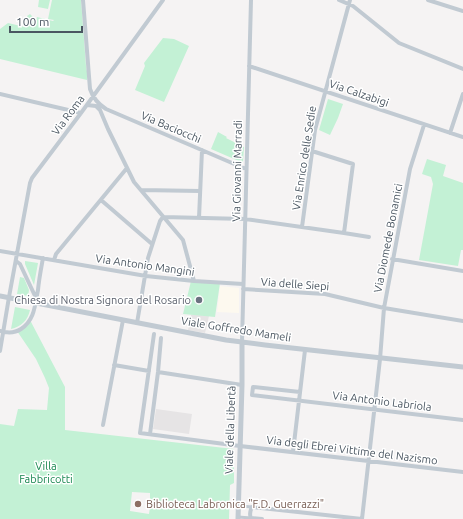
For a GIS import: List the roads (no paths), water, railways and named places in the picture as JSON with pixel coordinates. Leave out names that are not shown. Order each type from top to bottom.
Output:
[{"type":"street","points":[[83,0],[90,85],[93,96]]},
{"type":"street","name":"Via Roma","points":[[2,332],[31,180],[163,0]]},
{"type":"street","name":"Via Giovanni Marradi","points":[[242,342],[251,0]]},
{"type":"street","points":[[339,0],[349,2],[399,43],[463,69]]},
{"type":"street","points":[[428,0],[463,11]]},
{"type":"street","name":"Via Enrico delle Sedie","points":[[302,227],[312,151],[318,119],[349,2]]},
{"type":"street","name":"Via Calzabigi","points":[[249,66],[463,138]]},
{"type":"street","points":[[90,85],[101,85]]},
{"type":"street","points":[[0,94],[81,113]]},
{"type":"street","points":[[450,133],[463,94]]},
{"type":"street","name":"Via Baciocchi","points":[[93,96],[97,102],[106,109],[246,169]]},
{"type":"street","points":[[87,105],[97,107],[100,110],[134,182],[183,240],[194,281]]},
{"type":"street","points":[[102,115],[106,109]]},
{"type":"street","name":"Via Diomede Bonamici","points":[[362,519],[375,410],[384,308],[411,164],[424,125]]},
{"type":"street","points":[[199,218],[202,150]]},
{"type":"street","points":[[312,151],[353,164],[344,233]]},
{"type":"street","points":[[54,260],[56,254],[127,168]]},
{"type":"street","points":[[141,190],[200,191]]},
{"type":"street","points":[[101,200],[152,244]]},
{"type":"street","points":[[163,217],[245,219],[369,237]]},
{"type":"street","points":[[137,323],[148,258],[160,221],[163,217]]},
{"type":"street","name":"Via Antonio Mangini","points":[[0,251],[146,276],[243,287]]},
{"type":"street","points":[[0,351],[2,332],[10,333],[17,331],[26,326],[32,316],[43,259]]},
{"type":"street","points":[[392,259],[463,272]]},
{"type":"street","points":[[16,261],[20,264],[36,300]]},
{"type":"street","name":"Via delle Siepi","points":[[243,287],[325,294],[384,308],[463,321]]},
{"type":"street","name":"Viale Goffredo Mameli","points":[[0,296],[36,300],[137,323],[226,340],[463,367]]},
{"type":"street","points":[[103,425],[123,320]]},
{"type":"street","points":[[154,334],[140,433],[150,434],[161,338]]},
{"type":"street","name":"Viale della Libertà","points":[[238,518],[242,342]]},
{"type":"street","points":[[293,452],[305,350]]},
{"type":"street","points":[[114,365],[149,372]]},
{"type":"street","points":[[158,372],[242,385]]},
{"type":"street","name":"Via Antonio Labriola","points":[[300,392],[253,387],[252,395],[463,420]]},
{"type":"street","name":"Via degli Ebrei Vittime del Nazismo","points":[[150,434],[463,472]]},
{"type":"street","points":[[241,506],[362,519]]},
{"type":"street","points":[[251,518],[250,510],[252,507]]},
{"type":"street","points":[[238,518],[262,519]]},
{"type":"place","name":"Chiesa di Nostra Signora del Rosario","points":[[199,300]]},
{"type":"place","name":"Biblioteca Labronica \"F.D. Guerrazzi\"","points":[[138,504]]},
{"type":"park label","name":"Villa Fabbricotti","points":[[46,472]]}]
